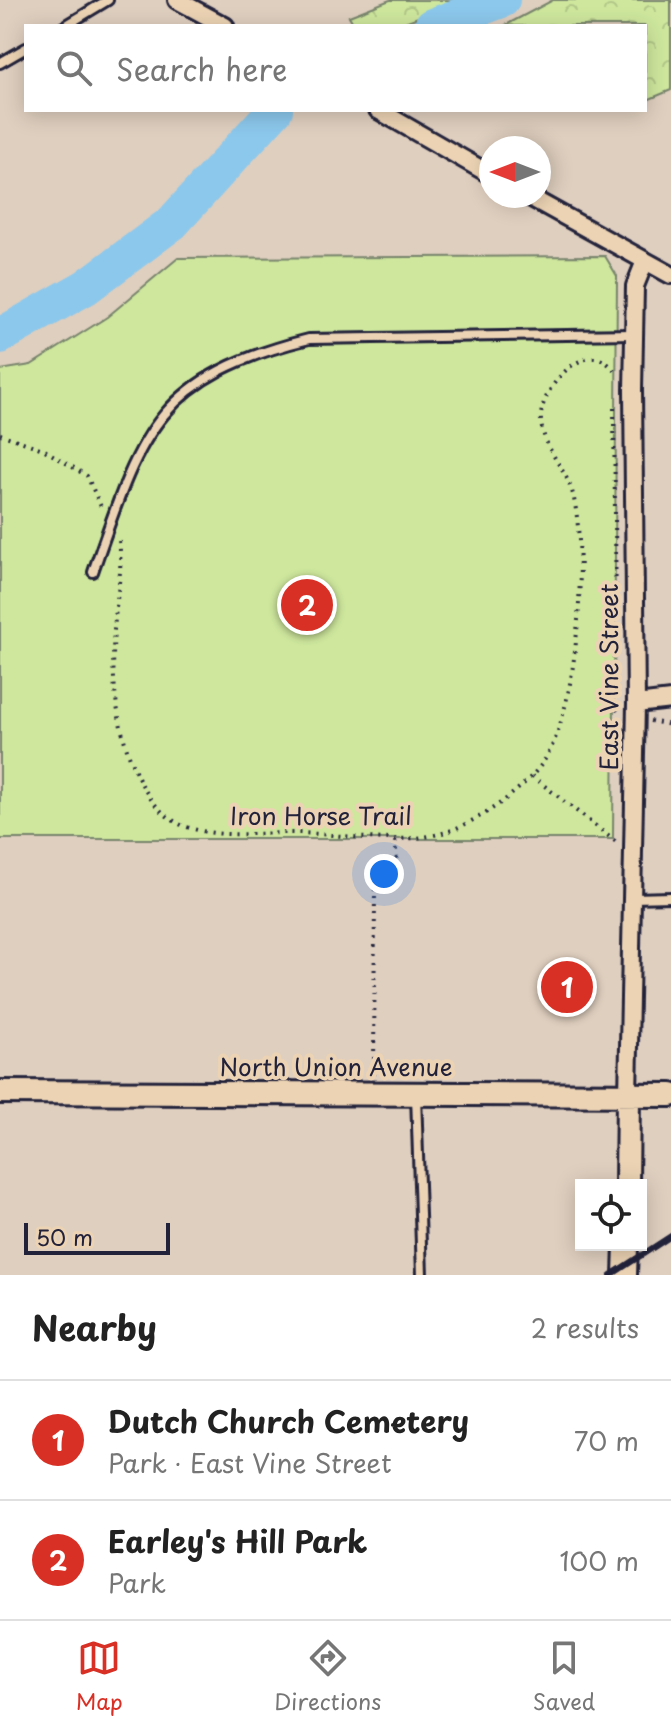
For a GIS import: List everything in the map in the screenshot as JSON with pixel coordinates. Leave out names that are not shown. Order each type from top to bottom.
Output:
[{"type":"main road","name":"North Union Avenue","points":[[0,1092],[671,1095]]},
{"type":"main road","points":[[627,1179],[628,1095]]},
{"type":"main road","points":[[625,1275],[626,1251]]},
{"type":"street","points":[[177,0],[221,24]]},
{"type":"street","points":[[381,112],[479,168]]},
{"type":"street","points":[[550,208],[671,275]]},
{"type":"street","name":"East Vine Street","points":[[628,1095],[636,704],[634,334],[635,286],[645,261]]},
{"type":"street","points":[[636,704],[671,700]]},
{"type":"lane","points":[[68,24],[108,0]]},
{"type":"lane","points":[[0,63],[24,49]]},
{"type":"lane","points":[[93,572],[127,473],[165,409],[207,376],[259,351],[309,339],[634,334]]},
{"type":"lane","points":[[633,898],[671,897]]},
{"type":"lane","points":[[416,1094],[422,1275]]},
{"type":"path","name":"Iron Horse Trail","points":[[0,434],[43,449],[87,476],[103,511],[111,520],[120,543],[121,580],[112,651],[115,686],[131,758],[144,789],[159,810],[186,828],[234,837],[270,833],[395,838],[448,831],[480,815],[532,776],[544,762],[558,733],[579,629],[581,576],[574,497],[543,433],[542,409],[551,383],[574,364],[598,359],[614,370],[614,381]]},
{"type":"path","points":[[611,705],[616,623],[614,405]]},
{"type":"path","points":[[532,776],[633,856]]},
{"type":"path","points":[[374,1094],[375,883],[398,874],[395,838]]},
{"type":"green space","points":[[390,0],[464,0],[399,24],[354,24],[349,16]]},
{"type":"green space","points":[[553,0],[671,0],[671,90],[647,100],[647,24],[508,24]]},
{"type":"green space","points":[[605,256],[617,276],[613,839],[0,839],[0,370],[31,365],[107,317],[178,258]]},
{"type":"waterway","points":[[437,24],[502,0]]},
{"type":"waterway","points":[[0,336],[86,287],[172,223],[273,112]]},
{"type":"railway","points":[[611,1275],[671,1236]]},
{"type":"place","name":"Earley's Hill Park","points":[[307,605]]},
{"type":"place","name":"Dutch Church Cemetery","points":[[567,987]]}]
